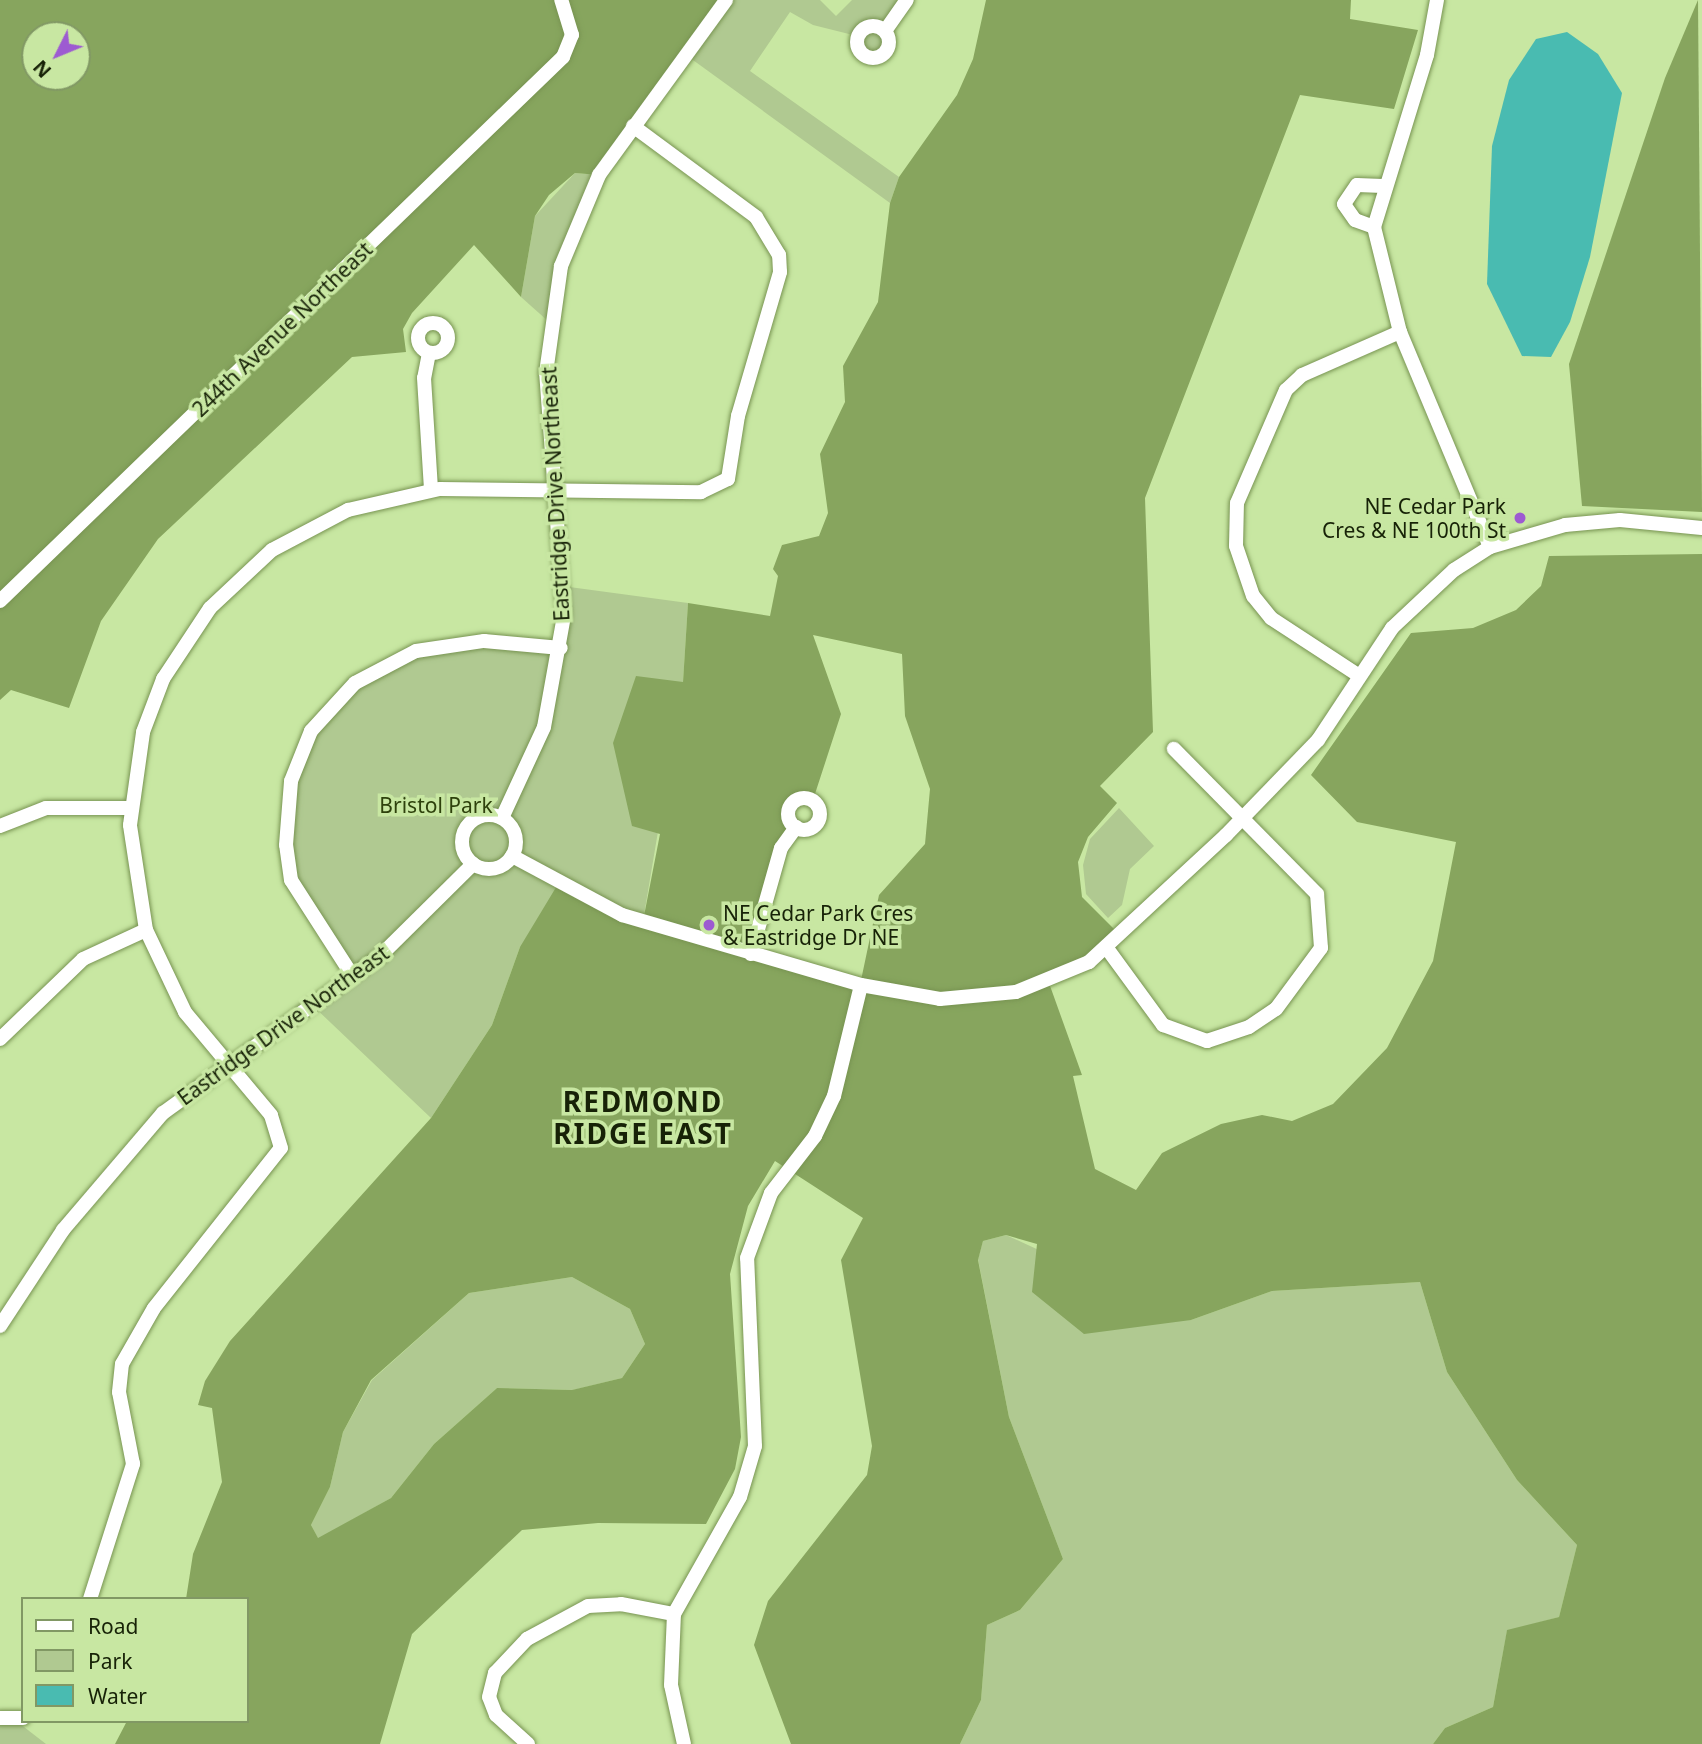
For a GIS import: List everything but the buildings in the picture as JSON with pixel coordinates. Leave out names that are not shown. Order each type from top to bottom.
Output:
[{"type":"street","name":"244th Avenue Northeast","points":[[0,601],[563,57],[572,35],[561,0]]},
{"type":"street","name":"Eastridge Drive Northeast","points":[[502,818],[544,727],[561,648],[556,489],[546,373],[552,304],[582,211],[633,126],[726,0]]},
{"type":"street","points":[[885,31],[906,0]]},
{"type":"street","points":[[1437,0],[1427,55],[1383,186],[1374,227],[1400,332],[1490,547]]},
{"type":"street","points":[[91,1597],[133,1464],[119,1392],[122,1364],[154,1308],[281,1148],[271,1115],[224,1065],[172,990],[146,930],[134,880],[130,808],[143,733],[163,680],[209,608],[272,550],[309,528],[348,510],[430,490],[701,492],[721,485],[736,461],[736,425],[776,288],[779,255],[756,217],[633,126]]},
{"type":"street","points":[[1374,227],[1355,220],[1344,204],[1357,186],[1383,186]]},
{"type":"street","points":[[1358,675],[1271,618],[1243,570],[1236,546],[1237,503],[1286,390],[1301,375],[1400,332]]},
{"type":"street","points":[[429,353],[424,378],[430,490]]},
{"type":"street","points":[[512,856],[622,915],[861,985],[940,999],[986,998],[1049,982],[1106,947],[1243,818],[1318,740],[1358,675],[1428,592],[1490,547],[1565,524],[1630,520],[1702,528]]},
{"type":"street","points":[[352,975],[308,915],[290,868],[291,781],[312,731],[355,683],[416,651],[484,642],[561,648]]},
{"type":"street","points":[[1106,947],[1155,1017],[1185,1038],[1225,1038],[1276,1009],[1312,968],[1321,948],[1323,912],[1304,878],[1174,749]]},
{"type":"street","points":[[0,826],[46,808],[130,808]]},
{"type":"street","points":[[484,814],[502,818],[516,839],[512,856],[490,869],[473,864],[462,849],[468,823],[484,814]]},
{"type":"street","points":[[751,954],[781,848],[796,827]]},
{"type":"street","name":"Eastridge Drive Northeast","points":[[1,1321],[115,1164],[163,1113],[224,1065],[352,975],[435,908],[473,864]]},
{"type":"street","points":[[0,1040],[83,959],[146,930]]},
{"type":"street","points":[[684,1744],[671,1685],[674,1614],[740,1497],[755,1446],[745,1291],[753,1236],[771,1193],[825,1118],[861,985]]},
{"type":"street","points":[[528,1744],[496,1715],[489,1697],[495,1672],[537,1630],[563,1615],[608,1604],[674,1614]]},
{"type":"street","points":[[0,1718],[21,1719]]},
{"type":"green space","points":[[0,0],[726,0],[599,175],[575,173],[549,195],[535,216],[521,297],[474,245],[412,313],[403,329],[406,352],[352,357],[158,539],[101,621],[69,708],[11,690],[0,700]]},
{"type":"green space","points":[[726,0],[820,0],[836,16],[852,0],[907,0],[879,57],[864,55],[857,36],[813,25],[790,12],[750,71],[899,177],[890,203],[686,55]]},
{"type":"green space","points":[[986,0],[1351,0],[1350,19],[1418,30],[1394,109],[1300,95],[1145,498],[1153,732],[1100,786],[1117,803],[1088,837],[1078,862],[1082,897],[1120,935],[1049,983],[1082,1075],[1073,1076],[1095,1169],[1136,1190],[1162,1153],[1221,1124],[1262,1115],[1292,1121],[1333,1104],[1387,1048],[1433,961],[1456,842],[1357,822],[1311,775],[1411,633],[1473,628],[1516,610],[1541,586],[1549,556],[1702,554],[1702,1744],[1433,1744],[1445,1728],[1493,1707],[1507,1630],[1559,1617],[1577,1545],[1517,1480],[1447,1372],[1420,1282],[1272,1291],[1191,1320],[1084,1334],[1032,1292],[1037,1244],[1006,1235],[983,1241],[978,1260],[1009,1417],[1063,1559],[1020,1610],[987,1625],[981,1700],[960,1744],[791,1744],[754,1645],[768,1601],[867,1475],[872,1446],[841,1260],[863,1218],[775,1161],[748,1206],[730,1274],[741,1437],[735,1469],[706,1524],[598,1523],[522,1530],[412,1634],[380,1744],[115,1744],[126,1723],[248,1723],[248,1597],[186,1597],[193,1554],[222,1482],[212,1408],[198,1405],[205,1381],[230,1341],[431,1118],[492,1025],[520,947],[558,884],[643,921],[660,834],[632,826],[613,743],[636,676],[683,682],[688,603],[770,616],[778,576],[773,569],[782,545],[819,536],[828,513],[820,454],[845,402],[843,366],[878,302],[890,203],[899,177],[957,95],[973,59]],"holes":[[[813,635],[902,654],[905,716],[930,789],[925,844],[879,895],[860,985],[752,954],[792,823],[789,808],[797,799],[813,800],[841,714]],[[572,1277],[630,1309],[645,1344],[622,1378],[572,1390],[497,1388],[434,1444],[391,1498],[318,1538],[311,1525],[330,1487],[343,1432],[371,1380],[469,1293]]]},
{"type":"green space","points":[[1698,0],[1702,512],[1582,506],[1569,364],[1665,78]]},
{"type":"green space","points":[[575,173],[599,175],[549,322],[521,297],[535,216]]},
{"type":"green space","name":"Bristol Park","points":[[562,586],[688,603],[683,682],[643,921],[520,947],[492,1025],[431,1118],[311,1004],[352,975],[308,915],[286,845],[299,755],[355,683],[448,643],[560,648]]},
{"type":"green space","points":[[1119,808],[1154,846],[1130,869],[1122,905],[1108,918],[1086,894],[1083,865],[1090,839]]},
{"type":"green space","points":[[1006,1235],[1191,1320],[1272,1291],[1420,1282],[1447,1372],[1517,1480],[1577,1545],[1559,1617],[1507,1631],[1493,1707],[1445,1728],[1433,1744],[960,1744],[981,1700],[987,1625],[1020,1610],[1063,1559],[1009,1417],[978,1259],[983,1241]]},
{"type":"green space","points":[[572,1277],[630,1309],[645,1344],[622,1378],[573,1390],[497,1388],[434,1444],[391,1498],[318,1539],[311,1525],[330,1487],[343,1432],[372,1380],[469,1293]]},
{"type":"green space","points":[[0,1718],[15,1720],[46,1744],[0,1744]]},
{"type":"water","points":[[1567,32],[1598,54],[1622,93],[1590,257],[1570,322],[1551,357],[1522,356],[1487,284],[1492,146],[1509,80],[1536,39]]},
{"type":"place","name":"NE Cedar Park Cres & NE 100th St","points":[[1520,518]]},
{"type":"place","name":"NE Cedar Park Cres & Eastridge Dr NE","points":[[709,925]]},
{"type":"district","name":"REDMOND RIDGE EAST","points":[[643,1117]]}]
